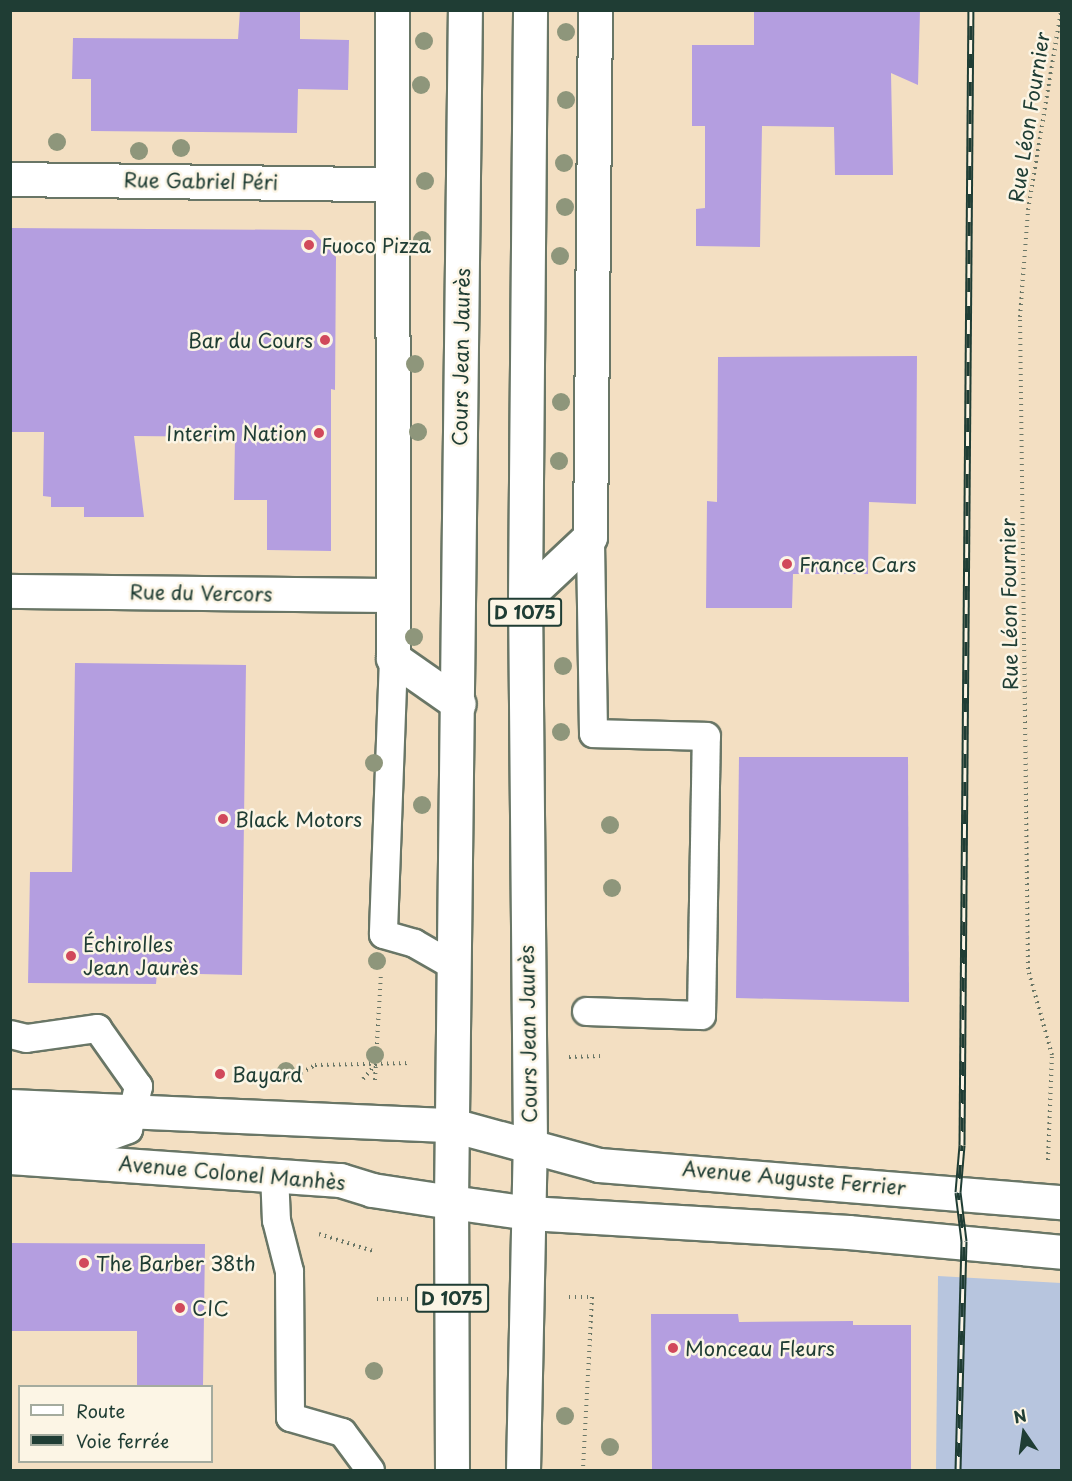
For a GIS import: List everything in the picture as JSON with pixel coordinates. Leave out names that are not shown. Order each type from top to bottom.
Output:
[{"type":"street","points":[[392,10],[393,658],[459,704]]},
{"type":"street","name":"Cours Jean Jaurès","points":[[452,1470],[452,1125],[459,704],[465,10]]},
{"type":"street","name":"Cours Jean Jaurès","points":[[523,1470],[530,1144],[525,598],[530,10]]},
{"type":"street","points":[[525,598],[590,537],[595,10]]},
{"type":"street","name":"Rue Gabriel Péri","points":[[10,179],[391,184]]},
{"type":"street","name":"Rue du Vercors","points":[[10,591],[392,595]]},
{"type":"street","points":[[10,1106],[135,1109],[452,1125]]},
{"type":"street","name":"Avenue Auguste Ferrier","points":[[452,1125],[530,1144],[599,1165],[1062,1202]]},
{"type":"street","name":"Avenue Colonel Manhès","points":[[10,1157],[274,1173],[340,1180],[372,1190],[529,1213]]},
{"type":"street","points":[[529,1213],[848,1232],[1062,1252]]},
{"type":"lane","points":[[586,1011],[701,1015],[706,736],[592,733],[590,537]]},
{"type":"lane","points":[[393,658],[383,934],[414,943],[454,966]]},
{"type":"lane","points":[[10,1034],[26,1038],[97,1028],[138,1086],[135,1109],[128,1130],[104,1138],[10,1132]]},
{"type":"lane","points":[[274,1173],[276,1220],[289,1271],[290,1417],[342,1432],[370,1470]]},
{"type":"path","name":"Rue Léon Fournier","points":[[1049,1164],[1052,1055],[1028,969],[1020,317],[1028,210],[1061,10]]},
{"type":"path","points":[[371,1122],[383,934]]},
{"type":"path","points":[[588,1057],[600,1056]]},
{"type":"path","points":[[290,1080],[315,1065],[424,1063]]},
{"type":"path","points":[[583,1470],[592,1297]]},
{"type":"shaded area","points":[[938,1276],[1061,1283],[1061,1470],[936,1470]]},
{"type":"building","points":[[240,10],[300,10],[300,39],[349,40],[348,90],[298,89],[297,133],[91,131],[91,79],[72,79],[73,38],[238,39]]},
{"type":"building","points":[[754,10],[920,10],[918,85],[891,73],[893,175],[835,175],[834,127],[762,126],[760,247],[696,246],[696,209],[705,208],[705,126],[692,126],[692,45],[754,45]]},
{"type":"building","points":[[10,228],[312,230],[336,257],[335,390],[331,389],[331,551],[267,550],[267,500],[234,500],[235,437],[134,436],[144,517],[84,517],[84,507],[51,507],[51,497],[43,496],[44,432],[10,432]]},
{"type":"building","points":[[917,356],[916,504],[869,502],[868,574],[793,574],[792,608],[706,608],[707,501],[717,502],[718,357]]},
{"type":"building","points":[[75,663],[246,665],[242,975],[157,973],[156,984],[28,983],[30,872],[72,872]]},
{"type":"building","points":[[739,757],[908,757],[909,1002],[736,998]]},
{"type":"building","points":[[10,1243],[205,1244],[203,1385],[137,1385],[137,1331],[10,1331]]},
{"type":"building","points":[[651,1314],[738,1314],[739,1322],[853,1321],[853,1325],[911,1325],[911,1470],[652,1470]]},
{"type":"railway","points":[[958,1470],[964,1241],[958,1192],[962,1145],[971,10]]},
{"type":"place","name":"Fuoco Pizza","points":[[309,245]]},
{"type":"place","name":"Bar du Cours","points":[[325,340]]},
{"type":"place","name":"Interim Nation","points":[[319,433]]},
{"type":"place","name":"France Cars","points":[[787,564]]},
{"type":"place","name":"Black Motors","points":[[223,819]]},
{"type":"place","name":"Échirolles Jean Jaurès","points":[[71,956]]},
{"type":"place","name":"Bayard","points":[[220,1074]]},
{"type":"place","name":"The Barber 38th","points":[[84,1263]]},
{"type":"place","name":"CIC","points":[[180,1308]]},
{"type":"place","name":"Monceau Fleurs","points":[[673,1348]]}]
